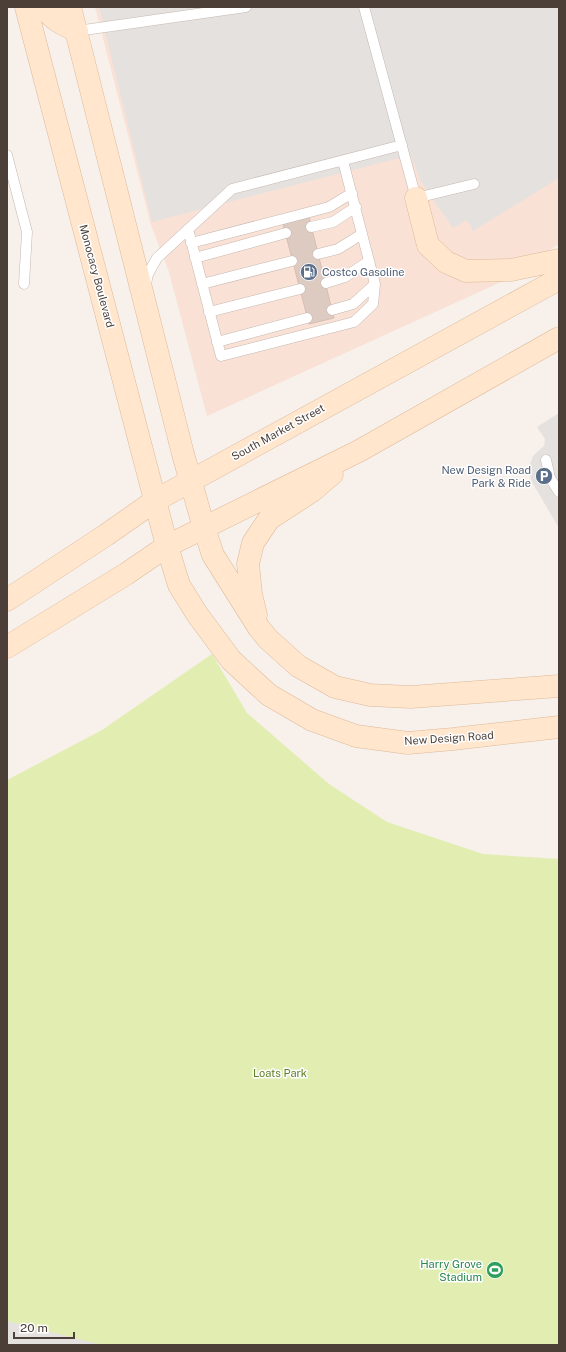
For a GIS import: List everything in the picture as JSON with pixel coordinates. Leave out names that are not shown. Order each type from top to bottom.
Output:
[{"type":"main road","name":"Monocacy Boulevard","points":[[26,7],[167,546]]},
{"type":"main road","points":[[44,7],[48,14],[61,24],[76,31]]},
{"type":"main road","points":[[70,7],[190,480],[204,528],[213,555],[259,628],[268,640],[298,666],[335,687],[370,695],[411,697],[559,686]]},
{"type":"main road","points":[[416,198],[428,245],[446,262],[466,271],[511,270],[559,260]]},
{"type":"main road","name":"South Market Street","points":[[7,600],[156,500],[190,480],[559,279]]},
{"type":"main road","points":[[7,647],[126,574],[167,546],[359,451],[559,338]]},
{"type":"main road","points":[[259,628],[251,594],[248,564],[253,543],[269,519],[312,491],[359,451]]},
{"type":"main road","name":"New Design Road","points":[[167,546],[179,585],[197,614],[231,660],[270,695],[312,720],[356,736],[408,743],[559,727]]},
{"type":"lane","points":[[76,31],[246,7]]},
{"type":"lane","points":[[364,7],[416,198],[474,184]]},
{"type":"lane","points":[[143,294],[148,274],[158,258],[232,189],[402,145]]},
{"type":"lane","points":[[7,155],[27,232],[24,284]]},
{"type":"lane","points":[[188,229],[221,356],[354,322],[373,304],[375,284],[344,161]]},
{"type":"lane","points":[[191,243],[329,207],[352,193]]},
{"type":"lane","points":[[311,226],[333,222],[356,207]]},
{"type":"lane","points":[[195,258],[286,233]]},
{"type":"lane","points":[[318,254],[338,249],[362,234]]},
{"type":"lane","points":[[202,284],[292,261]]},
{"type":"lane","points":[[326,283],[345,277],[369,261]]},
{"type":"lane","points":[[332,310],[353,304],[375,284]]},
{"type":"lane","points":[[209,312],[300,289]]},
{"type":"lane","points":[[217,342],[307,318]]},
{"type":"lane","points":[[546,460],[550,478],[559,492]]},
{"type":"shaded area","points":[[95,7],[559,7],[559,244],[501,282],[207,416],[169,272],[151,225]]},
{"type":"shaded area","points":[[99,7],[559,7],[559,178],[473,231],[467,220],[453,228],[420,180],[411,155],[152,222]]},
{"type":"shaded area","name":"New Design Road Park & Ride","points":[[559,413],[559,528],[532,482],[528,470],[533,456],[544,446],[545,439],[537,427]]},
{"type":"shaded area","points":[[7,1321],[103,1345],[7,1345]]},
{"type":"green space","name":"Loats Park","points":[[212,654],[247,713],[329,784],[387,822],[483,854],[559,859],[559,1345],[7,1345],[7,780],[102,730]]},
{"type":"building","name":"Costco Gasoline","points":[[309,217],[334,318],[309,324],[283,224]]},
{"type":"place","name":"Costco Gasoline","points":[[309,272]]},
{"type":"place","name":"New Design Road Park & Ride","points":[[544,476]]},
{"type":"place","name":"Harry Grove Stadium","points":[[495,1270]]}]
